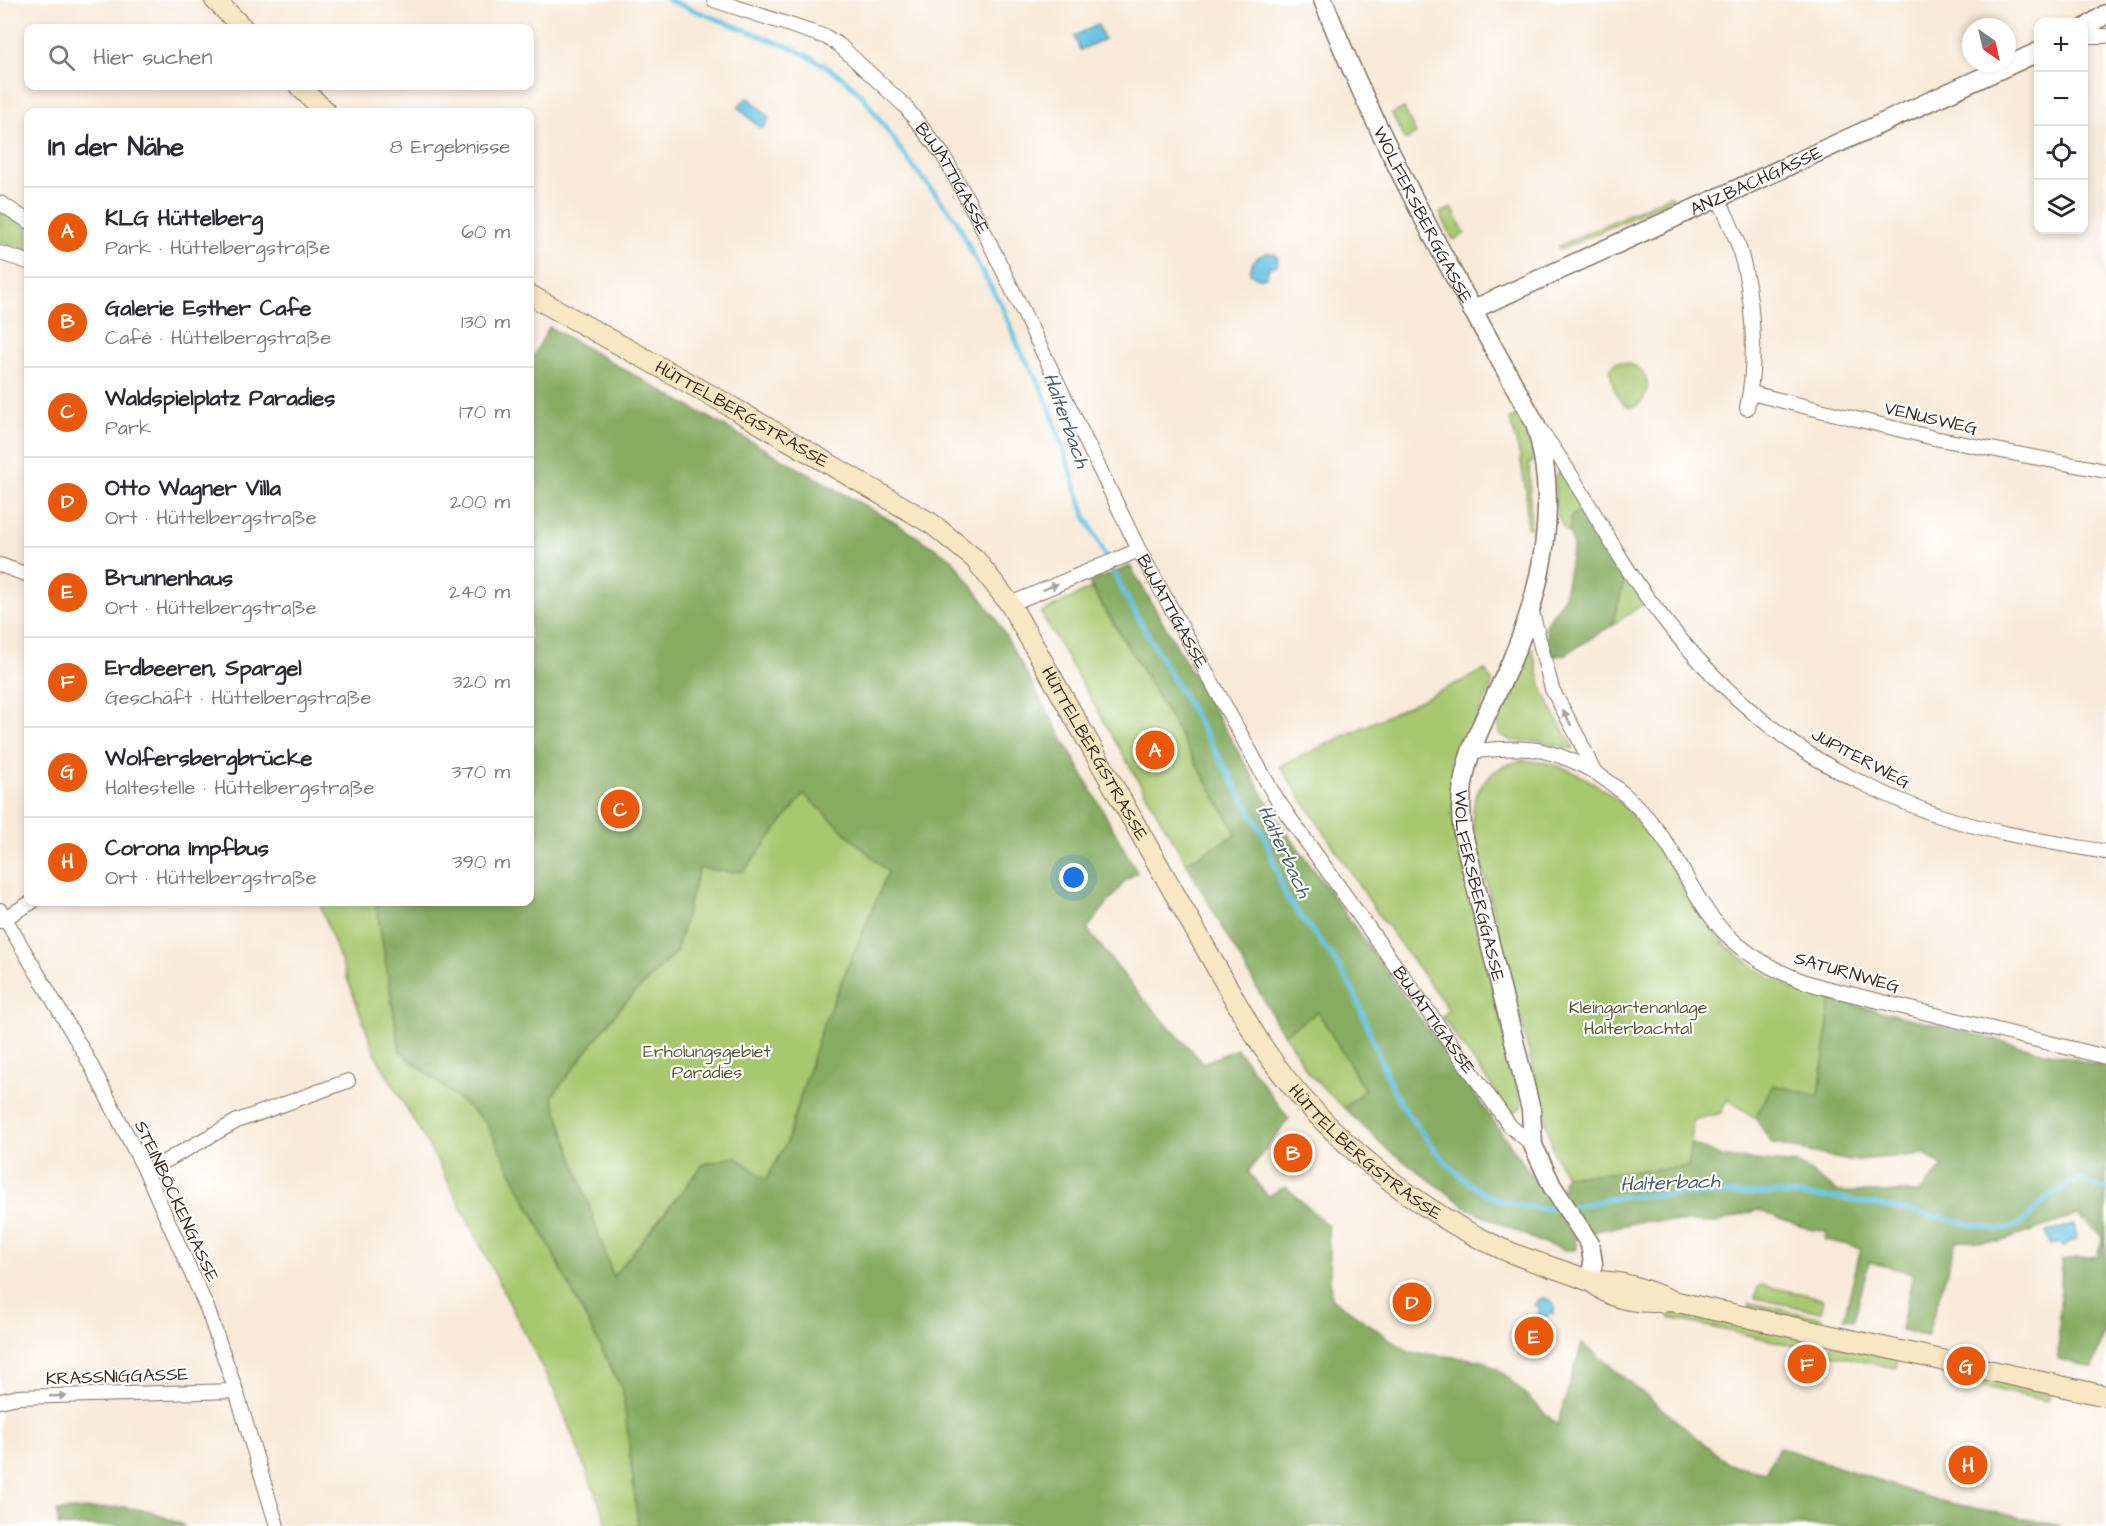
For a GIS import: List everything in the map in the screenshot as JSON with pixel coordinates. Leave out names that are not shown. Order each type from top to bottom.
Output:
[{"type":"main road","points":[[215,0],[239,24]]},
{"type":"main road","points":[[303,90],[322,108]]},
{"type":"main road","name":"HÜTTELBERGSTRASSE","points":[[534,297],[713,397],[932,524],[975,559],[1010,604],[1266,1054],[1299,1096],[1352,1147],[1395,1183],[1438,1214],[1497,1247],[1589,1281],[1612,1281],[1647,1290],[1673,1301],[2106,1396]]},
{"type":"street","name":"BUJATTIGASSE","points":[[714,0],[826,37],[838,44],[900,99],[931,137],[978,219],[1139,550],[1263,774],[1289,818],[1510,1126],[1533,1145],[1552,1186],[1590,1244],[1593,1256],[1589,1281]]},
{"type":"street","name":"WOLFERSBERGGASSE","points":[[1323,0],[1377,122],[1445,262],[1535,423],[1568,470],[1607,536],[1651,603]]},
{"type":"street","points":[[2088,26],[2106,14]]},
{"type":"street","points":[[2088,36],[2106,36]]},
{"type":"street","name":"ANZBACHGASSE","points":[[1472,310],[2034,54]]},
{"type":"street","points":[[1718,198],[1740,249],[1749,289],[1752,344],[1750,393],[1747,408]]},
{"type":"street","points":[[0,202],[24,218]]},
{"type":"street","points":[[0,253],[24,261]]},
{"type":"street","name":"VENUSWEG","points":[[1750,393],[1934,438],[2106,471]]},
{"type":"street","name":"WOLFERSBERGGASSE","points":[[1533,1145],[1531,1110],[1463,834],[1460,800],[1462,781],[1470,751],[1510,664],[1531,608],[1542,561],[1546,521],[1544,459],[1535,423]]},
{"type":"street","points":[[1010,604],[1139,550]]},
{"type":"street","points":[[0,565],[24,574]]},
{"type":"street","name":"JUPITERWEG","points":[[1651,603],[1706,667],[1783,735],[1817,758],[1896,799],[1939,815],[2011,834],[2106,852]]},
{"type":"street","name":"SATURNWEG","points":[[1531,608],[1552,689],[1593,770]]},
{"type":"street","name":"SATURNWEG","points":[[1470,751],[1540,751],[1593,770],[1629,798],[1647,817],[1661,834],[1700,900],[1714,919],[1729,936],[1761,963],[1806,982],[2106,1057]]},
{"type":"street","points":[[2,916],[24,906]]},
{"type":"street","name":"STEINBÖCKENGASSE","points":[[2,916],[86,1054],[146,1172],[207,1308],[236,1391],[277,1526]]},
{"type":"street","points":[[146,1172],[237,1121],[348,1081]]},
{"type":"street","name":"KRASSNIGGASSE","points":[[0,1401],[18,1397],[236,1391]]},
{"type":"green space","points":[[1404,108],[1416,134],[1405,140],[1392,114]]},
{"type":"green space","points":[[1671,195],[1673,199],[1560,250],[1558,246]]},
{"type":"green space","points":[[1452,208],[1465,234],[1453,240],[1440,213]]},
{"type":"green space","points":[[0,211],[24,225],[24,250],[0,242]]},
{"type":"green space","points":[[549,327],[897,524],[952,559],[995,617],[1137,872],[1125,881],[1087,929],[1137,992],[1203,1063],[1237,1049],[1289,1119],[1248,1172],[1268,1196],[1286,1187],[1328,1226],[1331,1298],[1409,1352],[1481,1360],[1501,1371],[1557,1425],[1582,1343],[1729,1464],[1765,1472],[1779,1447],[1936,1500],[2061,1526],[638,1526],[623,1391],[486,1122],[400,1051],[377,906],[534,906],[534,355]],"holes":[[[804,794],[888,872],[821,1030],[786,1144],[766,1180],[736,1157],[704,1164],[613,1277],[552,1096],[620,1008],[676,952],[699,868],[729,872],[744,871]]]},
{"type":"green space","points":[[1616,362],[1636,367],[1645,377],[1647,389],[1643,400],[1635,406],[1626,405],[1616,394],[1610,369]]},
{"type":"green space","points":[[1518,415],[1527,432],[1533,456],[1533,462],[1529,464],[1531,528],[1527,528],[1526,492],[1520,456],[1510,419]]},
{"type":"green space","points":[[1561,472],[1586,507],[1570,517],[1570,534],[1560,522],[1556,507],[1555,476]]},
{"type":"green space","points":[[1586,507],[1626,575],[1612,625],[1566,654],[1551,657],[1545,626],[1564,597],[1573,546],[1570,517]]},
{"type":"green space","points":[[1130,566],[1278,820],[1539,1185],[1565,1187],[1562,1181],[1566,1176],[1688,1167],[1691,1143],[1721,1157],[1799,1164],[1839,1192],[1920,1192],[1943,1167],[1925,1154],[1848,1161],[1772,1143],[1755,1118],[1773,1085],[1819,1096],[1831,999],[2106,1067],[2106,1324],[2093,1368],[2058,1359],[2062,1260],[2097,1256],[2103,1237],[2078,1215],[2000,1242],[1956,1241],[1927,1336],[1901,1330],[1913,1273],[1869,1262],[1854,1320],[1844,1318],[1861,1248],[1825,1240],[1826,1232],[1809,1229],[1758,1210],[1715,1223],[1643,1221],[1597,1231],[1575,1240],[1577,1247],[1575,1250],[1565,1250],[1540,1242],[1468,1208],[1386,1148],[1344,1108],[1365,1090],[1318,1012],[1283,1034],[1186,863],[1237,834],[1089,583]]},
{"type":"green space","points":[[1626,575],[1645,603],[1612,625]]},
{"type":"green space","points":[[1091,588],[1140,666],[1237,834],[1186,863],[1041,613]]},
{"type":"green space","points":[[1529,647],[1532,648],[1541,685],[1554,714],[1574,748],[1572,749],[1539,741],[1512,741],[1499,734],[1497,721]]},
{"type":"green space","points":[[1485,670],[1493,683],[1464,748],[1455,781],[1452,818],[1521,1103],[1521,1108],[1514,1112],[1507,1108],[1442,1017],[1449,1010],[1379,915],[1280,766]]},
{"type":"green space","name":"Erholungsgebiet Paradies","points":[[670,716],[804,794],[889,872],[821,1030],[786,1144],[766,1181],[736,1157],[704,1164],[613,1277],[551,1097],[620,1008],[675,952]]},
{"type":"green space","name":"Kleingartenanlage Halterbachtal","points":[[1525,760],[1548,763],[1572,771],[1612,796],[1647,829],[1702,918],[1733,951],[1769,976],[1789,986],[1831,999],[1819,1096],[1773,1085],[1755,1118],[1727,1099],[1721,1113],[1693,1120],[1689,1167],[1566,1176],[1554,1154],[1473,829],[1474,803],[1483,782],[1500,768]]},
{"type":"green space","points":[[320,906],[377,906],[400,1051],[486,1122],[623,1391],[638,1526],[608,1526],[558,1399],[438,1162],[376,1056]]},
{"type":"green space","points":[[1258,906],[1365,1090],[1344,1108],[1308,1073],[1221,926]]},
{"type":"green space","points":[[1761,1285],[1821,1298],[1823,1301],[1821,1312],[1755,1298],[1758,1287]]},
{"type":"green space","points":[[1750,1303],[1822,1318],[1820,1323],[1749,1308]]},
{"type":"green space","points":[[1667,1312],[1819,1342],[1818,1351],[1670,1318]]},
{"type":"green space","points":[[1831,1344],[1898,1359],[1896,1368],[1829,1354]]},
{"type":"green space","points":[[1956,1372],[2049,1393],[2047,1401],[1954,1380]]},
{"type":"green space","points":[[123,1507],[150,1511],[185,1526],[58,1526],[57,1511]]},
{"type":"water","points":[[1098,25],[1104,39],[1080,50],[1074,36]]},
{"type":"water","points":[[747,98],[769,118],[764,127],[759,127],[738,107]]},
{"type":"water","points":[[1267,253],[1275,254],[1278,259],[1277,265],[1269,267],[1266,277],[1259,278],[1250,273],[1253,262]]},
{"type":"water","points":[[2074,1225],[2077,1238],[2061,1247],[2059,1243],[2050,1245],[2046,1232]]},
{"type":"water","points":[[1544,1298],[1554,1305],[1554,1313],[1547,1314],[1548,1323],[1542,1329],[1533,1325],[1532,1318],[1540,1311],[1539,1307],[1534,1305]]},
{"type":"waterway","name":"Halterbach","points":[[668,0],[794,49],[846,80],[864,98],[914,168],[956,219],[977,263],[1003,308],[1019,348],[1038,381],[1049,406],[1085,515],[1126,597],[1265,837],[1286,897],[1333,958],[1353,990],[1385,1071],[1400,1102],[1437,1152],[1466,1181],[1499,1200],[1517,1205],[1561,1209]]},
{"type":"waterway","name":"Halterbach","points":[[1570,1207],[1626,1196],[1778,1193],[1844,1199],[1997,1230],[2016,1226],[2029,1217],[2045,1199],[2072,1183],[2081,1180],[2106,1190]]},
{"type":"place","name":"KLG Hüttelberg","points":[[1155,750]]},
{"type":"place","name":"Waldspielplatz Paradies","points":[[620,809]]},
{"type":"place","name":"Galerie Esther Cafe","points":[[1293,1153]]},
{"type":"place","name":"Otto Wagner Villa","points":[[1412,1302]]},
{"type":"place","name":"Brunnenhaus","points":[[1534,1336]]},
{"type":"place","name":"Erdbeeren, Spargel","points":[[1807,1364]]},
{"type":"place","name":"Wolfersbergbrücke","points":[[1966,1366]]},
{"type":"place","name":"Corona Impfbus","points":[[1968,1465]]}]
